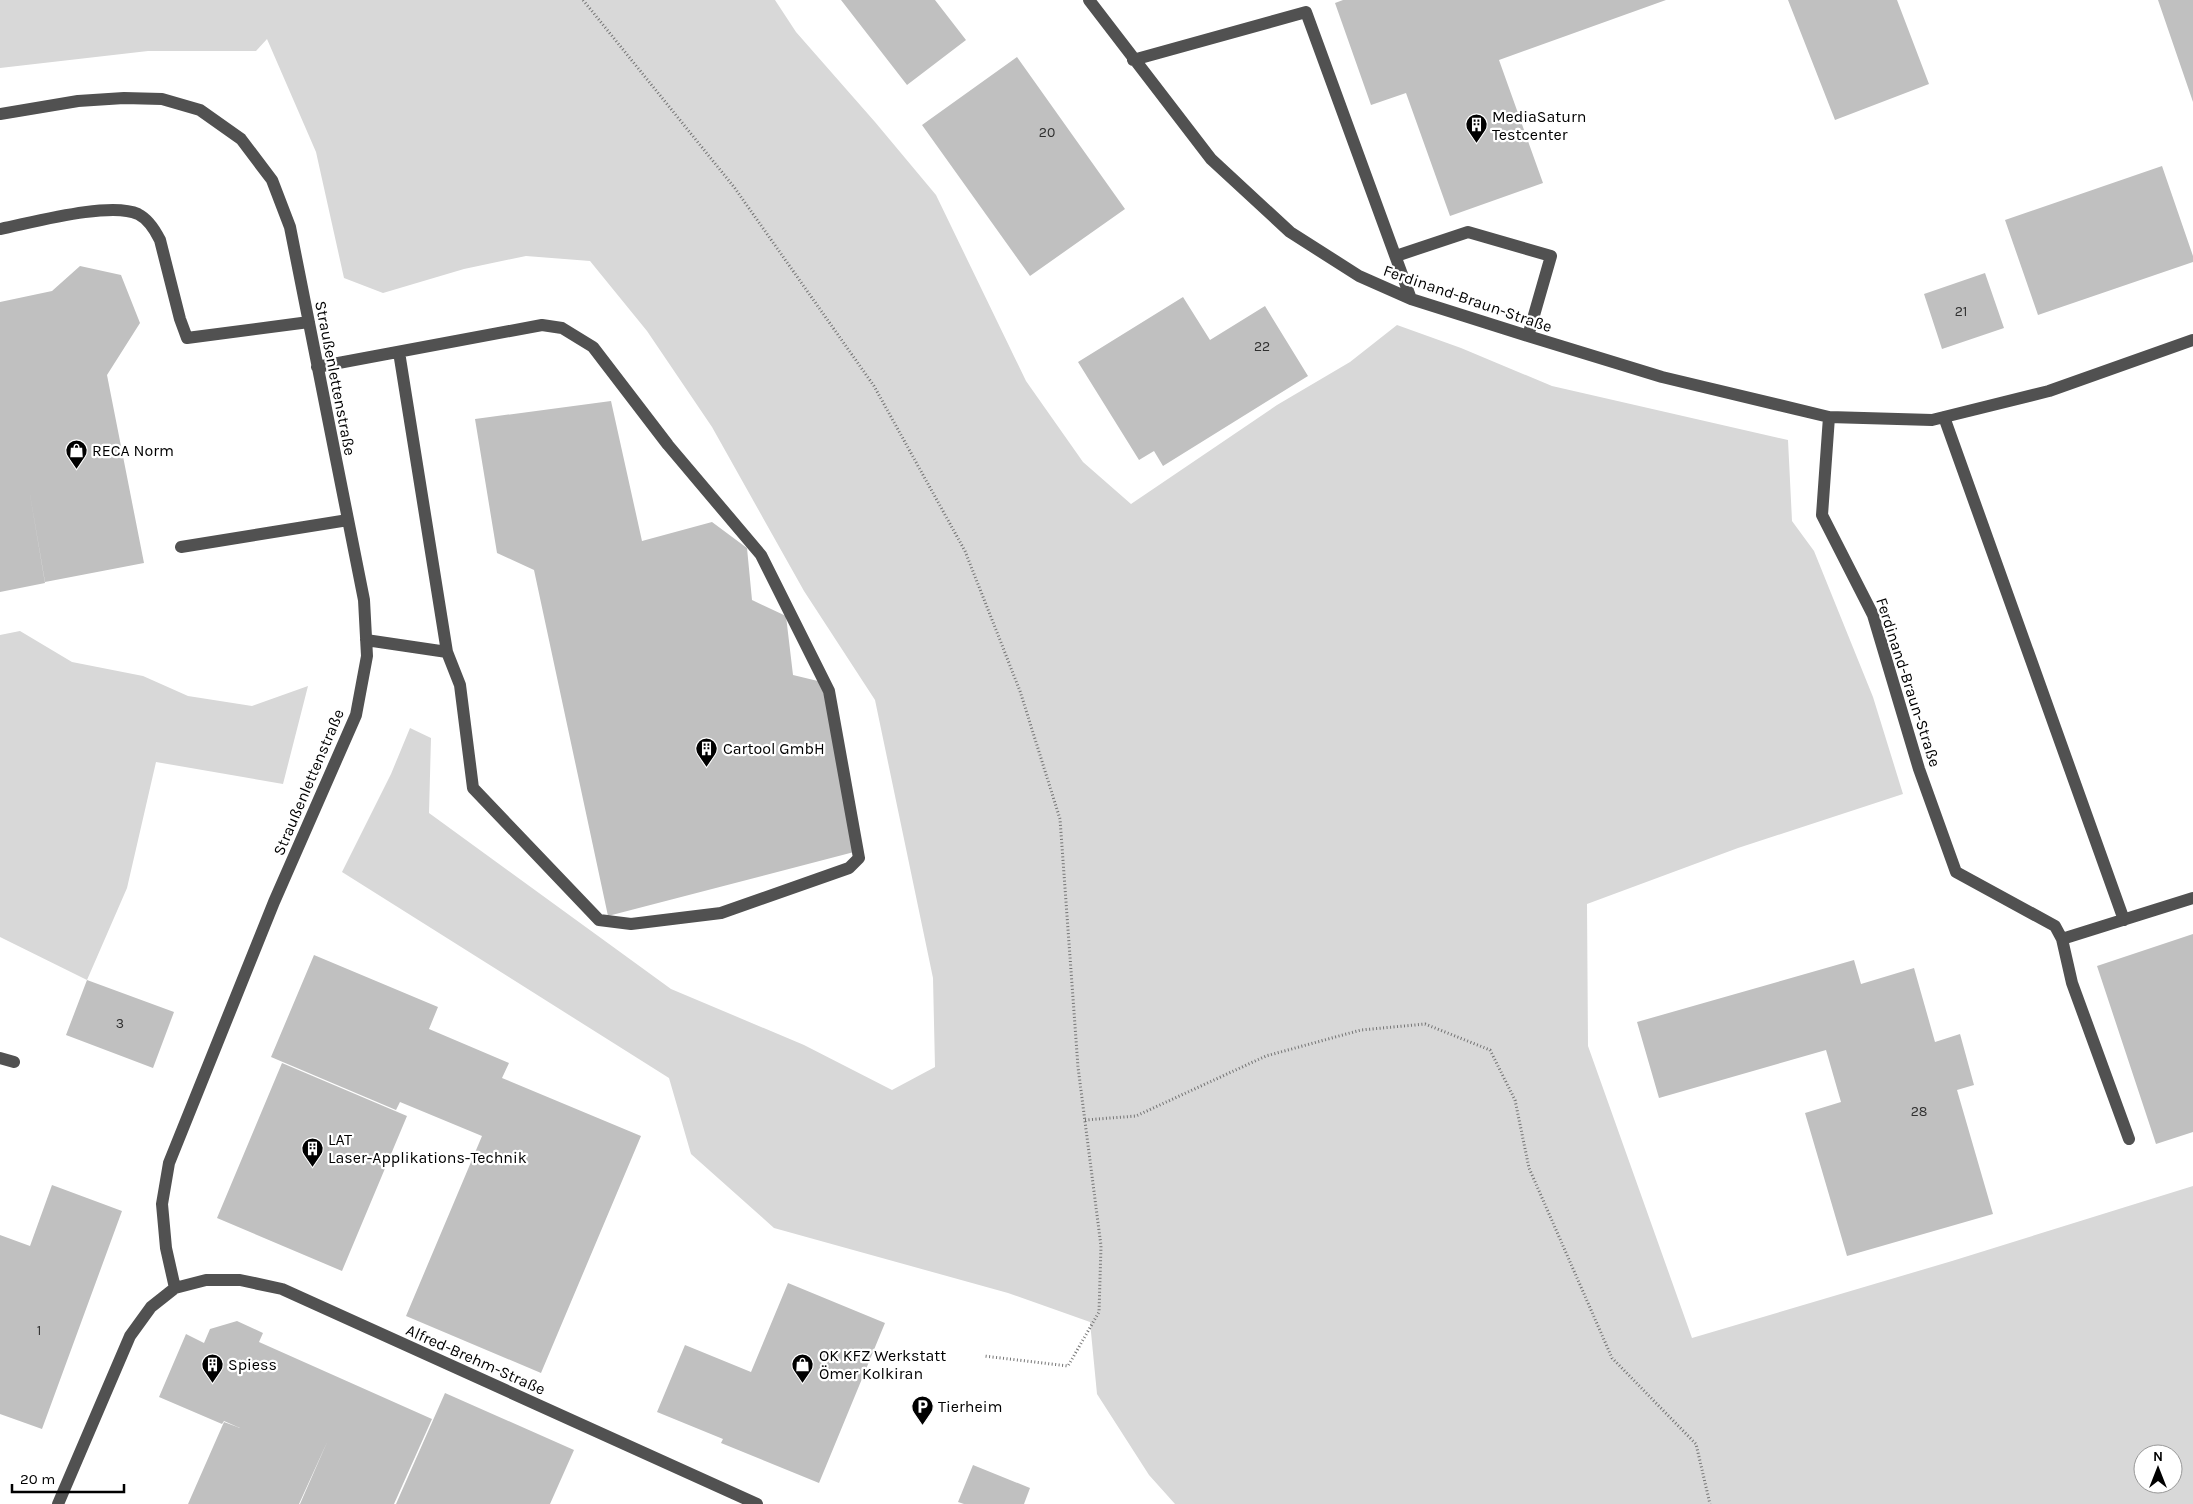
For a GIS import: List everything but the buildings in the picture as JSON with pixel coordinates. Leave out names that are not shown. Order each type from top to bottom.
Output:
[{"type":"street","name":"Ferdinand-Braun-Straße","points":[[1089,0],[1133,60],[1211,159],[1290,232],[1359,276],[1411,299],[1528,336],[1662,377],[1829,417],[1932,420],[2049,391],[2193,340]]},
{"type":"street","points":[[1133,60],[1306,12],[1411,299]]},
{"type":"street","name":"Straußenlettenstraße","points":[[0,114],[78,102],[124,98],[162,99],[200,110],[241,139],[272,180],[290,227],[364,600],[367,656],[356,715],[274,902],[169,1163],[162,1204],[166,1248],[175,1288]]},
{"type":"street","points":[[0,229],[72,215],[124,210],[139,215],[154,228],[160,240],[180,319],[187,338],[309,322]]},
{"type":"street","points":[[1396,256],[1468,232],[1551,256],[1528,336]]},
{"type":"street","points":[[317,367],[542,325],[562,328],[593,347],[668,445],[761,555],[829,691],[859,858],[849,868],[721,913],[631,924],[599,920],[473,788],[460,685],[447,652],[399,352]]},
{"type":"street","name":"Ferdinand-Braun-Straße","points":[[1829,417],[1822,514],[1873,615],[1920,768],[1956,872],[2055,926],[2062,939]]},
{"type":"street","points":[[1944,417],[2124,920]]},
{"type":"street","points":[[181,547],[348,520]]},
{"type":"street","points":[[366,640],[447,652]]},
{"type":"street","points":[[2129,1140],[2072,983],[2062,939],[2193,898]]},
{"type":"street","points":[[0,1058],[14,1062]]},
{"type":"street","name":"Alfred-Brehm-Straße","points":[[175,1288],[206,1280],[240,1280],[282,1289],[757,1504]]},
{"type":"street","points":[[58,1504],[130,1336],[151,1307],[175,1288]]},
{"type":"path","points":[[583,0],[734,187],[874,386],[965,551],[1020,691],[1060,820],[1078,1066],[1101,1246],[1099,1312],[1068,1366],[984,1356]]},
{"type":"path","points":[[1085,1120],[1136,1116],[1266,1056],[1361,1030],[1425,1024],[1490,1050],[1515,1100],[1529,1168],[1612,1358],[1696,1444],[1710,1504]]},
{"type":"shaded area","points":[[0,0],[775,0],[796,32],[936,195],[1026,381],[1083,462],[1131,504],[1277,405],[1350,362],[1397,325],[1461,348],[1552,386],[1788,440],[1792,521],[1814,551],[1873,697],[1903,794],[1738,848],[1587,904],[1588,1046],[1692,1338],[1952,1261],[2193,1186],[2193,1504],[1175,1504],[1149,1475],[1097,1394],[1090,1322],[1008,1293],[774,1228],[691,1154],[669,1078],[342,872],[391,774],[410,728],[431,738],[429,813],[671,989],[804,1045],[892,1090],[935,1067],[933,978],[875,700],[804,591],[712,427],[647,331],[590,261],[526,256],[464,269],[383,293],[344,278],[316,152],[267,39],[256,51],[148,51],[0,68]]},
{"type":"shaded area","points":[[20,631],[72,662],[143,676],[188,696],[252,706],[308,686],[283,784],[156,762],[127,888],[87,980],[0,937],[0,635]]},
{"type":"place","name":"MediaSaturn Testcenter","points":[[1476,144]]},
{"type":"place","name":"RECA Norm","points":[[76,469]]},
{"type":"place","name":"Cartool GmbH","points":[[707,767]]},
{"type":"place","name":"LAT Laser-Applikations-Technik","points":[[312,1167]]},
{"type":"place","name":"Spiess","points":[[212,1383]]},
{"type":"place","name":"OK KFZ Werkstatt Ömer Kolkiran","points":[[803,1383]]},
{"type":"place","name":"Tierheim","points":[[922,1425]]}]
